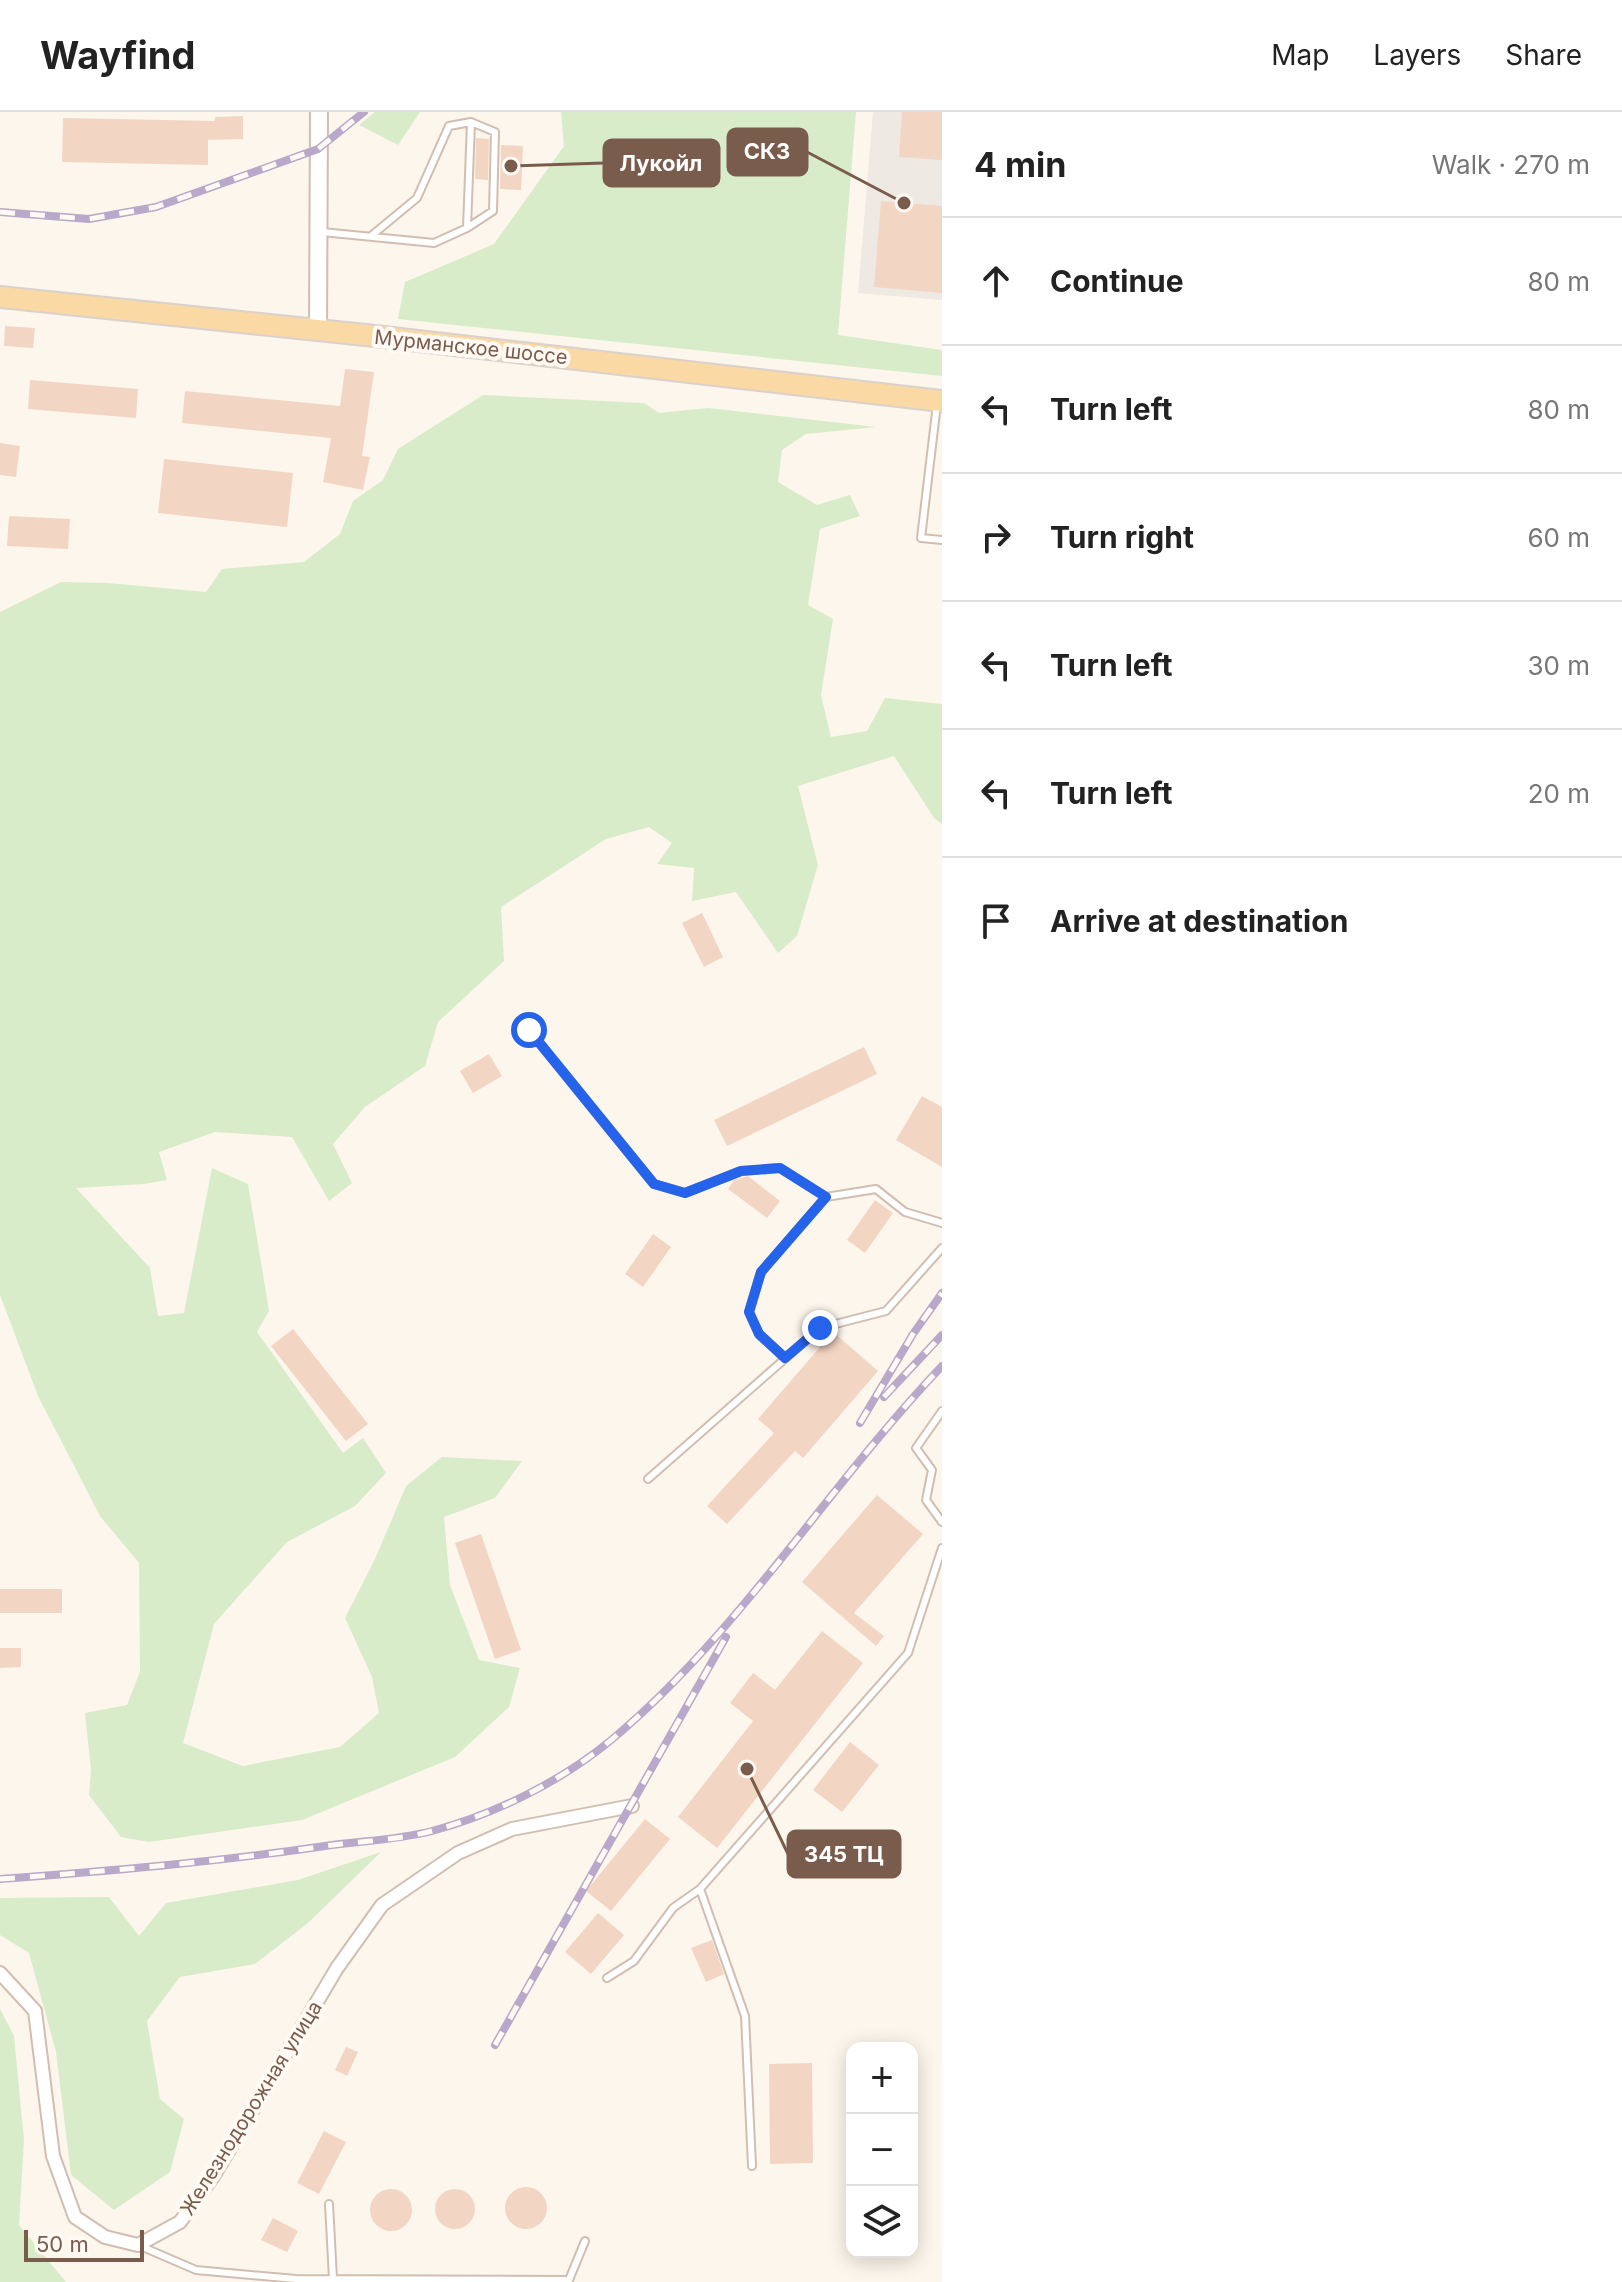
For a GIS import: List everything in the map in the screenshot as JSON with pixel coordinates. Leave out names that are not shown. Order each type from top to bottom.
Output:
[{"type":"main road","name":"Мурманское шоссе","points":[[0,297],[940,400]]},
{"type":"street","points":[[318,331],[319,112]]},
{"type":"street","name":"Железнодорожная улица","points":[[138,2245],[180,2222],[205,2187],[337,1968],[382,1905],[458,1853],[512,1829],[632,1806]]},
{"type":"street","points":[[0,1973],[35,2011],[53,2156],[75,2217],[105,2237],[138,2245]]},
{"type":"lane","points":[[318,231],[434,243],[467,228],[493,211],[495,132],[471,122],[449,126],[417,198],[371,236]]},
{"type":"lane","points":[[467,228],[471,122]]},
{"type":"lane","points":[[940,400],[921,538],[942,540]]},
{"type":"lane","points":[[529,1030],[654,1184],[685,1193],[741,1171],[780,1168],[826,1197]]},
{"type":"lane","points":[[785,1358],[759,1334],[749,1312],[761,1272],[826,1197],[876,1189],[905,1212],[942,1223]]},
{"type":"lane","points":[[648,1479],[820,1328],[886,1311],[942,1248]]},
{"type":"lane","points":[[942,1411],[916,1448],[932,1470],[926,1500],[942,1522]]},
{"type":"lane","points":[[607,1978],[634,1961],[673,1908],[700,1889],[908,1653],[942,1548]]},
{"type":"lane","points":[[700,1889],[745,2016],[752,2166]]},
{"type":"lane","points":[[329,2204],[333,2279]]},
{"type":"lane","points":[[138,2245],[196,2270],[296,2279],[569,2280],[585,2241]]},
{"type":"shaded area","points":[[873,112],[942,112],[942,300],[858,293]]},
{"type":"green space","points":[[375,112],[420,112],[398,145],[359,125]]},
{"type":"green space","points":[[561,112],[856,112],[838,335],[942,350],[942,376],[398,319],[405,282],[494,244],[564,146]]},
{"type":"green space","points":[[483,395],[644,403],[659,413],[708,408],[876,427],[806,434],[782,450],[778,482],[817,505],[850,495],[860,516],[820,529],[808,605],[833,619],[821,695],[831,737],[867,731],[885,698],[942,704],[942,824],[934,818],[894,756],[798,786],[818,865],[797,936],[778,953],[736,892],[692,901],[694,868],[657,864],[672,843],[649,827],[606,839],[501,907],[504,961],[438,1022],[425,1066],[365,1107],[333,1144],[352,1183],[329,1201],[292,1137],[215,1132],[159,1152],[167,1180],[76,1188],[150,1268],[158,1316],[184,1313],[212,1168],[248,1184],[269,1311],[257,1332],[343,1453],[363,1438],[386,1473],[355,1506],[287,1542],[214,1624],[183,1743],[243,1766],[340,1747],[379,1713],[372,1677],[345,1618],[375,1559],[406,1486],[442,1457],[522,1461],[495,1498],[444,1517],[450,1585],[479,1660],[520,1668],[509,1707],[455,1757],[302,1820],[149,1842],[121,1837],[89,1795],[91,1770],[85,1713],[127,1705],[140,1672],[139,1563],[100,1516],[38,1396],[0,1295],[0,612],[61,582],[206,592],[222,569],[304,562],[340,534],[353,501],[383,480],[398,449]]},
{"type":"green space","points":[[381,1852],[308,1923],[255,1964],[180,1977],[147,2021],[160,2099],[184,2119],[170,2172],[114,2210],[71,2175],[56,2052],[29,1953],[0,1935],[0,1898],[109,1897],[139,1936],[166,1903],[298,1880]]},
{"type":"green space","points":[[0,2009],[14,2036],[24,2140],[19,2225],[66,2282],[0,2282]]},
{"type":"building","points":[[902,112],[942,112],[942,160],[899,157]]},
{"type":"building","points":[[243,116],[243,139],[208,140],[208,165],[62,162],[63,118],[215,121],[215,117]]},
{"type":"building","points":[[476,138],[489,139],[488,180],[475,179]]},
{"type":"building","points":[[501,145],[523,146],[521,190],[500,189]]},
{"type":"building","points":[[881,201],[942,206],[942,293],[874,287]]},
{"type":"building","points":[[5,326],[35,328],[33,348],[4,346]]},
{"type":"building","points":[[345,369],[374,372],[362,456],[370,457],[363,490],[323,482],[331,438],[182,423],[185,391],[340,406]]},
{"type":"building","points":[[30,380],[138,389],[136,418],[28,409]]},
{"type":"building","points":[[0,443],[20,446],[16,477],[0,475]]},
{"type":"building","points":[[164,459],[293,473],[287,527],[158,513]]},
{"type":"building","points":[[9,516],[70,519],[68,549],[7,546]]},
{"type":"building","points":[[702,913],[723,957],[704,967],[682,923]]},
{"type":"building","points":[[864,1047],[877,1074],[727,1146],[714,1120]]},
{"type":"building","points":[[489,1054],[502,1076],[473,1093],[460,1071]]},
{"type":"building","points":[[922,1096],[942,1107],[942,1167],[896,1140]]},
{"type":"building","points":[[748,1176],[780,1201],[767,1218],[728,1189],[734,1180]]},
{"type":"building","points":[[875,1200],[893,1213],[865,1253],[847,1240]]},
{"type":"building","points":[[653,1234],[671,1247],[643,1287],[625,1274]]},
{"type":"building","points":[[293,1329],[368,1424],[346,1441],[271,1346]]},
{"type":"building","points":[[833,1332],[878,1371],[803,1458],[795,1451],[727,1524],[707,1506],[774,1433],[758,1419]]},
{"type":"building","points":[[877,1495],[923,1534],[854,1613],[884,1636],[876,1646],[802,1582]]},
{"type":"building","points":[[481,1534],[521,1650],[495,1659],[455,1543]]},
{"type":"building","points":[[0,1589],[62,1589],[62,1613],[0,1613]]},
{"type":"building","points":[[822,1631],[863,1663],[717,1848],[678,1817],[753,1721],[730,1703],[753,1673],[775,1690]]},
{"type":"building","points":[[0,1648],[21,1648],[21,1667],[0,1668]]},
{"type":"building","points":[[850,1742],[879,1765],[842,1812],[813,1790]]},
{"type":"building","points":[[645,1819],[670,1839],[611,1911],[586,1891]]},
{"type":"building","points":[[598,1913],[624,1935],[591,1974],[565,1952]]},
{"type":"building","points":[[712,1940],[724,1974],[706,1982],[691,1948]]},
{"type":"building","points":[[346,2047],[358,2052],[347,2076],[335,2070]]},
{"type":"building","points":[[812,2063],[813,2163],[770,2164],[769,2064]]},
{"type":"building","points":[[324,2131],[346,2142],[319,2194],[297,2183]]},
{"type":"building","points":[[526,2187],[541,2193],[547,2208],[541,2223],[526,2229],[511,2223],[505,2208],[511,2193]]},
{"type":"building","points":[[391,2189],[406,2195],[412,2210],[406,2225],[391,2231],[376,2225],[370,2210],[376,2195]]},
{"type":"building","points":[[455,2189],[469,2195],[475,2209],[469,2223],[455,2229],[441,2223],[435,2209],[441,2195]]},
{"type":"building","points":[[273,2218],[298,2231],[287,2252],[261,2240]]},
{"type":"railway","points":[[0,212],[89,219],[156,207],[318,149],[364,112]]},
{"type":"railway","points":[[860,1423],[913,1334],[942,1293]]},
{"type":"railway","points":[[884,1397],[942,1335]]},
{"type":"railway","points":[[0,1879],[203,1861],[406,1836],[456,1824],[526,1795],[591,1756],[657,1699],[741,1607],[900,1412],[942,1366]]},
{"type":"railway","points":[[495,2045],[726,1637]]},
{"type":"place","name":"Лукойл","points":[[511,166]]},
{"type":"place","name":"СКЗ","points":[[904,203]]},
{"type":"place","name":"345 ТЦ","points":[[747,1769]]},
{"type":"route","points":[[529,1030],[654,1184],[685,1193],[741,1171],[780,1168],[826,1197],[761,1272],[749,1312],[759,1334],[785,1358],[820,1328]]}]
